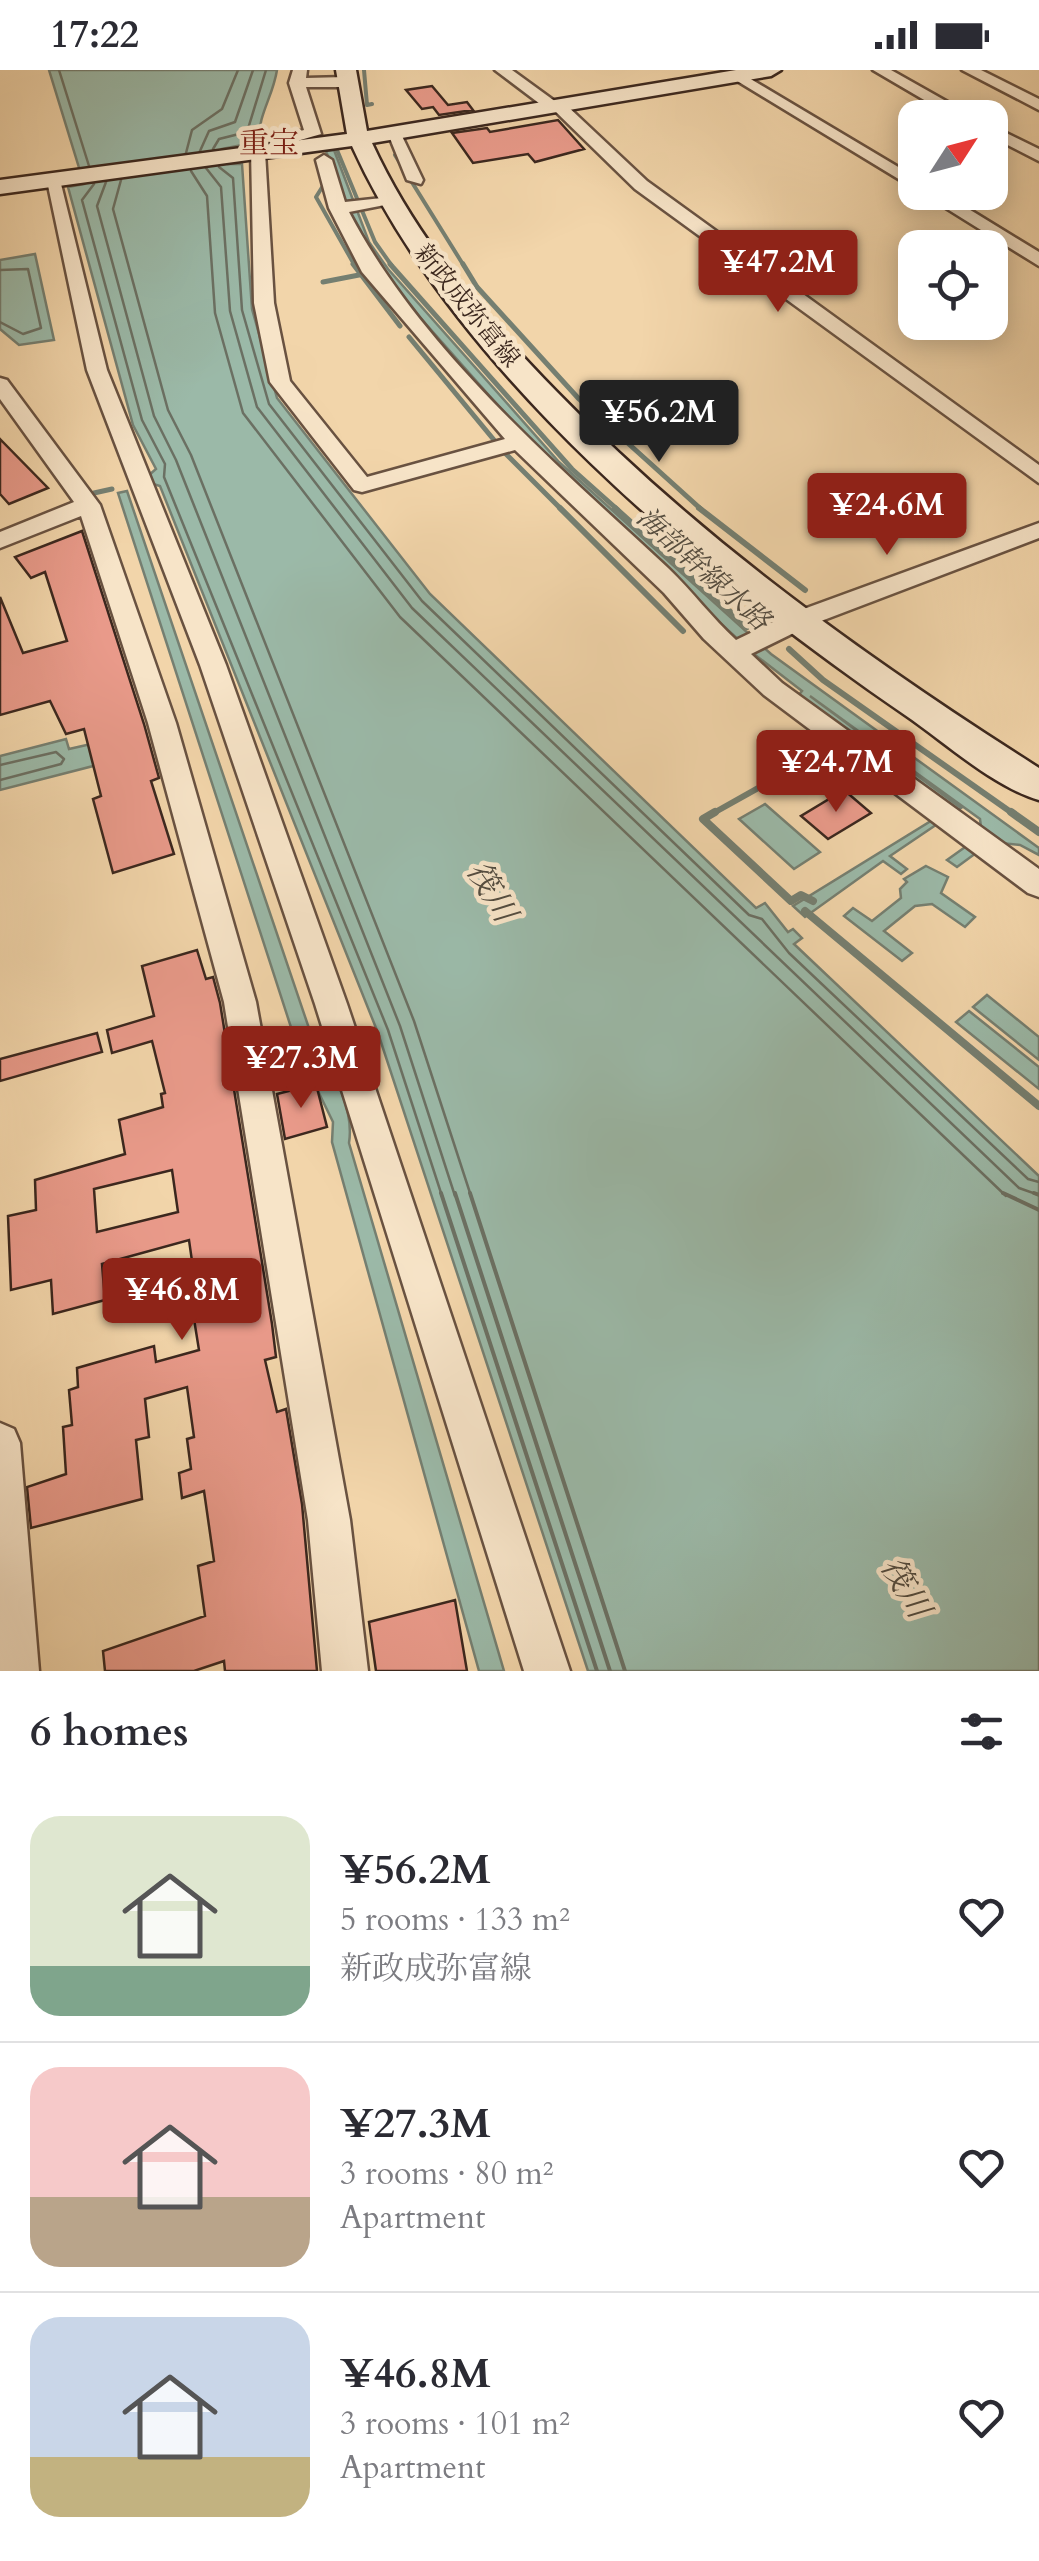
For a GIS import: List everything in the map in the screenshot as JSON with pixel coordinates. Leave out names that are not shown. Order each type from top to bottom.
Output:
[{"type":"main road","points":[[0,187],[393,134],[772,70]]},
{"type":"main road","name":"新政成弥富線","points":[[341,78],[358,138],[359,206],[461,306],[550,402],[712,552],[956,734],[1039,786]]},
{"type":"street","points":[[502,70],[556,106],[642,185],[1039,476]]},
{"type":"street","points":[[880,70],[935,100]]},
{"type":"street","points":[[970,70],[1039,106]]},
{"type":"street","points":[[738,76],[898,174]]},
{"type":"street","points":[[292,146],[288,137],[313,134],[300,79],[341,78]]},
{"type":"street","points":[[393,134],[415,180]]},
{"type":"street","points":[[1008,140],[1039,156]]},
{"type":"street","points":[[257,152],[264,303],[280,382],[362,485],[519,442]]},
{"type":"street","points":[[324,160],[359,206],[372,272],[519,442],[673,586],[744,646],[773,689],[1039,885]]},
{"type":"street","points":[[52,180],[97,370],[213,665],[331,1004],[547,1671]]},
{"type":"street","points":[[957,210],[1039,260]]},
{"type":"street","points":[[0,384],[88,505],[135,633],[240,1002],[330,1520],[345,1671]]},
{"type":"street","points":[[0,541],[88,505]]},
{"type":"street","points":[[744,646],[799,620],[1039,530]]},
{"type":"street","points":[[0,1443],[16,1671]]},
{"type":"water","name":"筏川","points":[[49,70],[277,70],[258,142],[222,149],[228,164],[242,164],[252,309],[277,398],[430,594],[756,908],[765,903],[788,932],[793,929],[802,938],[794,944],[1039,1176],[1039,1671],[588,1671],[378,1033],[160,486],[150,483],[148,476],[156,469],[133,425],[68,187],[84,184]]},
{"type":"water","points":[[334,150],[369,242],[388,269],[559,462],[771,654],[1039,848],[1039,855],[1020,845],[991,842],[957,867],[947,860],[982,835],[980,819],[810,696],[961,808],[890,856],[907,869],[901,874],[883,861],[805,917],[793,906],[934,819],[798,696],[802,691],[754,654],[563,479],[379,271],[348,211],[326,151]]},
{"type":"water","points":[[35,254],[54,340],[19,345],[0,329],[0,260]]},
{"type":"water","points":[[127,491],[316,1049],[337,1081],[346,1106],[349,1143],[504,1671],[479,1671],[332,1142],[333,1122],[299,1052],[118,493]]},
{"type":"water","points":[[66,739],[69,749],[91,744],[97,765],[0,790],[0,756]]},
{"type":"water","points":[[765,804],[820,852],[794,869],[739,819]]},
{"type":"water","points":[[926,866],[948,877],[941,893],[975,917],[965,927],[932,904],[915,906],[884,931],[912,953],[902,961],[844,916],[853,908],[872,921],[901,898],[900,889],[907,882],[904,879]]},
{"type":"water","points":[[987,995],[1039,1037],[1039,1060],[973,1007]]},
{"type":"water","points":[[969,1011],[1039,1067],[1039,1089],[956,1022]]},
{"type":"building","points":[[432,86],[448,105],[467,102],[473,110],[439,115],[433,107],[422,109],[406,90]]},
{"type":"building","points":[[558,120],[584,149],[535,162],[528,154],[473,163],[452,133],[487,128],[490,132]]},
{"type":"building","points":[[0,439],[48,488],[9,504],[0,494]]},
{"type":"building","points":[[82,531],[144,724],[159,778],[151,781],[174,854],[113,873],[93,799],[101,796],[84,729],[66,734],[50,701],[0,715],[0,597],[23,653],[67,641],[45,572],[31,578],[15,557]]},
{"type":"building","points":[[844,790],[871,813],[828,839],[801,816]]},
{"type":"building","points":[[197,950],[206,979],[213,977],[220,1003],[272,1324],[276,1357],[265,1360],[277,1412],[286,1409],[302,1504],[317,1671],[225,1671],[224,1661],[194,1671],[105,1671],[103,1651],[205,1616],[198,1566],[214,1561],[204,1491],[182,1498],[179,1473],[191,1469],[187,1439],[194,1437],[187,1387],[145,1399],[149,1437],[136,1440],[142,1499],[31,1528],[27,1487],[66,1474],[63,1427],[72,1425],[69,1390],[78,1387],[77,1368],[154,1346],[156,1362],[199,1350],[194,1319],[200,1317],[189,1240],[102,1264],[105,1300],[53,1314],[51,1280],[11,1290],[8,1216],[36,1210],[35,1180],[125,1154],[119,1120],[163,1107],[161,1094],[165,1093],[152,1041],[112,1053],[107,1030],[154,1016],[142,966]],"holes":[[[172,1170],[178,1212],[97,1232],[94,1189]]]},
{"type":"building","points":[[97,1033],[102,1052],[0,1081],[0,1059]]},
{"type":"building","points":[[316,1084],[327,1127],[285,1139],[277,1094]]},
{"type":"building","points":[[455,1600],[467,1671],[376,1671],[369,1622]]},
{"type":"waterway","points":[[364,70],[367,105],[372,104]]},
{"type":"waterway","points":[[753,83],[749,80],[768,75]]},
{"type":"waterway","points":[[337,150],[375,242],[392,266]]},
{"type":"waterway","points":[[395,155],[464,266]]},
{"type":"waterway","points":[[326,181],[316,197],[355,266]]},
{"type":"waterway","points":[[353,264],[400,326]]},
{"type":"waterway","points":[[390,264],[572,469],[618,510]]},
{"type":"waterway","points":[[463,264],[477,287],[579,399],[702,510]]},
{"type":"waterway","points":[[323,282],[359,275]]},
{"type":"waterway","points":[[409,337],[494,440]]},
{"type":"waterway","points":[[504,452],[683,631]]},
{"type":"waterway","points":[[94,493],[112,489]]},
{"type":"waterway","name":"海部幹線水路","points":[[615,508],[747,627]]},
{"type":"waterway","points":[[699,508],[805,590]]},
{"type":"waterway","points":[[789,649],[823,680],[1015,815]]},
{"type":"waterway","points":[[710,815],[785,773]]},
{"type":"waterway","points":[[715,812],[703,819],[791,901],[801,895],[813,901]]},
{"type":"waterway","points":[[1011,812],[1039,832]]},
{"type":"waterway","points":[[805,911],[1039,1106]]},
{"type":"district","name":"重宝","points":[[269,143]]}]
